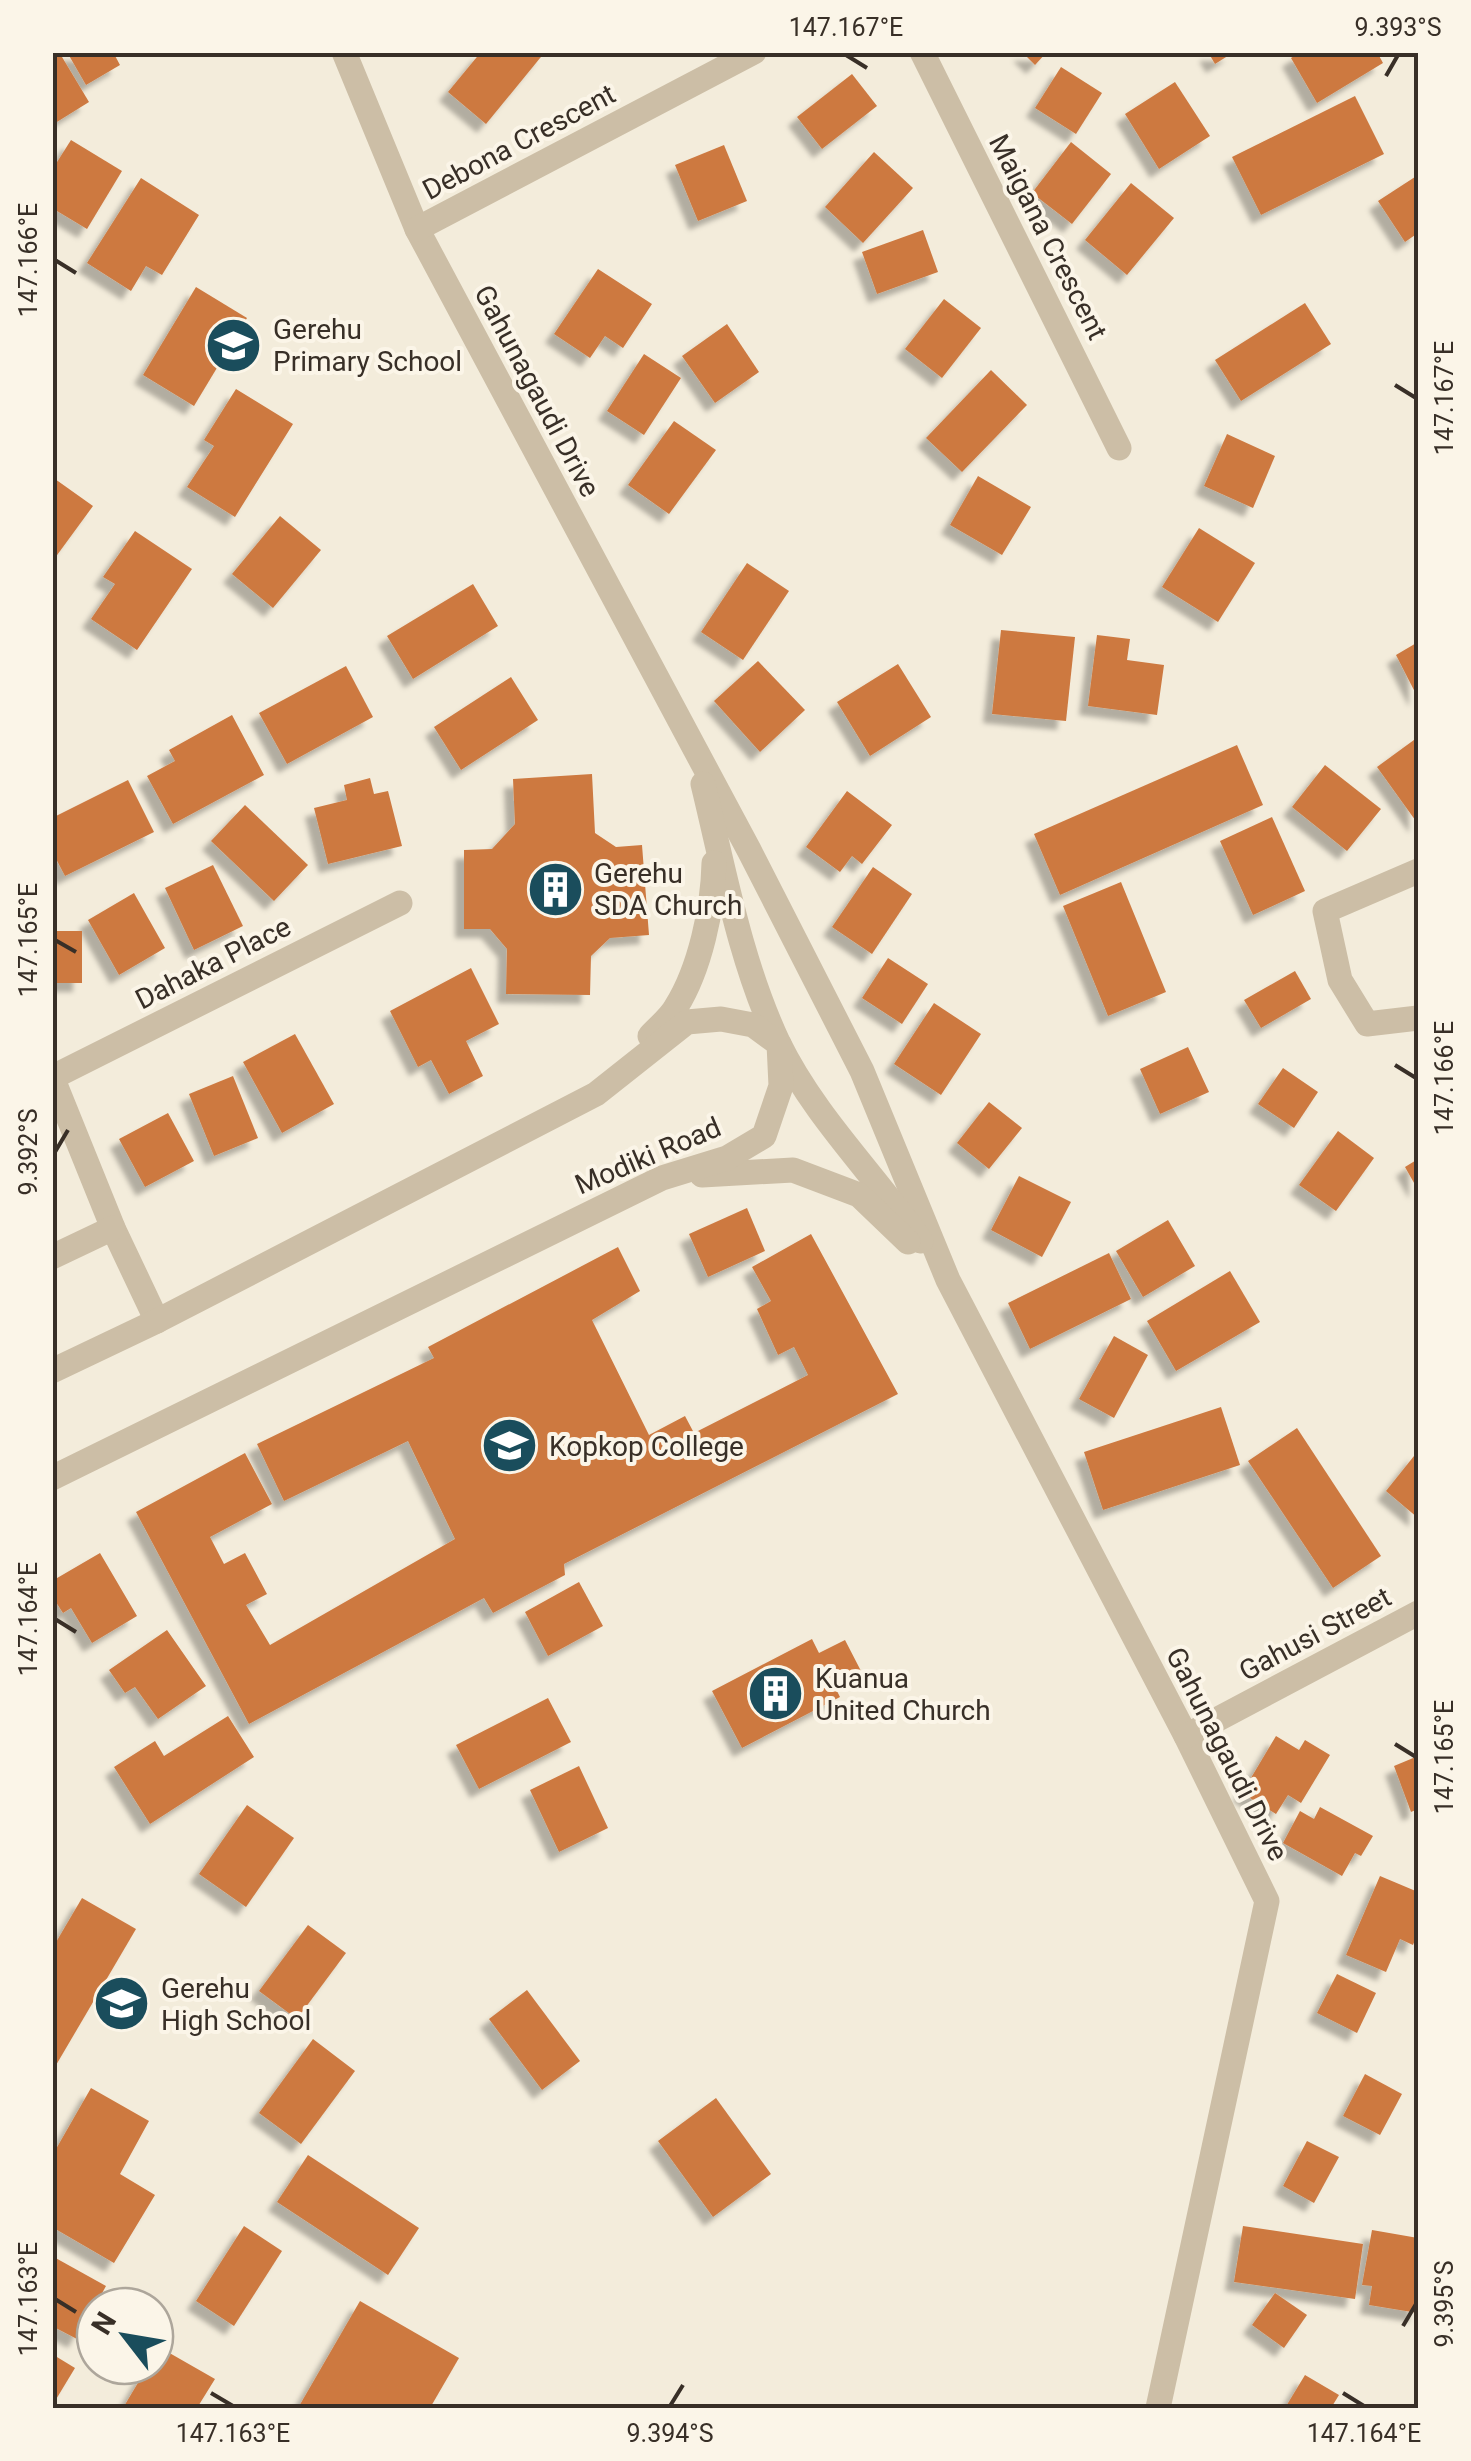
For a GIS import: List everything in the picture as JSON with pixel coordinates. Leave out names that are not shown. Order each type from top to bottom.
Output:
[{"type":"street","name":"Gahunagaudi Drive","points":[[344,52],[417,229],[749,850],[862,1072],[948,1280],[1186,1736],[1267,1901],[1158,2408]]},
{"type":"street","name":"Debona Crescent","points":[[417,229],[754,52]]},
{"type":"street","name":"Maigana Crescent","points":[[922,52],[1119,448]]},
{"type":"street","name":"Gahunagaudi Drive","points":[[694,750],[736,919],[760,1000],[779,1044],[823,1117],[892,1200],[948,1280]]},
{"type":"street","points":[[596,1094],[676,1008],[698,954],[713,896],[714,854],[694,750]]},
{"type":"street","points":[[1418,871],[1325,911],[1340,980],[1368,1024],[1418,1018]]},
{"type":"street","name":"Dahaka Place","points":[[53,1077],[400,904]]},
{"type":"street","points":[[52,1372],[596,1094],[688,1022],[720,1019],[754,1025],[779,1044]]},
{"type":"street","name":"Modiki Road","points":[[52,1478],[662,1178],[727,1158],[764,1136],[782,1086],[779,1044]]},
{"type":"street","points":[[53,1077],[113,1228],[158,1321]]},
{"type":"street","points":[[662,1178],[793,1170],[859,1195],[948,1280]]},
{"type":"street","points":[[52,1257],[113,1228]]},
{"type":"street","name":"Gahusi Street","points":[[1186,1736],[1418,1614]]},
{"type":"building","points":[[52,52],[59,52],[89,102],[52,125]]},
{"type":"building","points":[[67,52],[113,52],[120,65],[86,85]]},
{"type":"building","points":[[481,52],[545,52],[486,124],[448,92]]},
{"type":"building","points":[[1022,52],[1047,52],[1035,65]]},
{"type":"building","points":[[1208,52],[1234,52],[1215,64]]},
{"type":"building","points":[[1300,52],[1377,52],[1383,63],[1317,103],[1291,58]]},
{"type":"building","points":[[1061,67],[1102,93],[1076,134],[1035,108]]},
{"type":"building","points":[[852,74],[877,106],[822,149],[797,117]]},
{"type":"building","points":[[1175,82],[1210,136],[1159,169],[1125,114]]},
{"type":"building","points":[[1355,96],[1384,154],[1261,215],[1232,157]]},
{"type":"building","points":[[71,140],[122,171],[87,229],[52,208],[52,170]]},
{"type":"building","points":[[1071,142],[1111,174],[1072,224],[1032,193]]},
{"type":"building","points":[[724,145],[747,201],[698,221],[675,165]]},
{"type":"building","points":[[874,152],[913,188],[863,243],[825,207]]},
{"type":"building","points":[[1418,175],[1418,233],[1405,242],[1378,201]]},
{"type":"building","points":[[141,178],[199,215],[162,275],[146,266],[131,291],[87,263]]},
{"type":"building","points":[[1131,183],[1174,218],[1127,275],[1085,240]]},
{"type":"building","points":[[923,230],[938,272],[877,294],[862,252]]},
{"type":"building","points":[[598,269],[652,304],[623,348],[605,336],[590,358],[554,334]]},
{"type":"building","points":[[196,287],[247,318],[194,406],[143,375]]},
{"type":"building","points":[[944,299],[981,328],[942,378],[905,349]]},
{"type":"building","points":[[1305,303],[1331,344],[1241,401],[1215,360]]},
{"type":"building","points":[[727,324],[759,372],[715,403],[682,356]]},
{"type":"building","points":[[644,354],[681,378],[644,435],[607,411]]},
{"type":"building","points":[[991,370],[1027,405],[962,472],[926,438]]},
{"type":"building","points":[[236,389],[293,424],[235,517],[187,487],[214,446],[204,440]]},
{"type":"building","points":[[674,421],[716,450],[669,514],[628,485]]},
{"type":"building","points":[[1227,434],[1275,456],[1253,508],[1204,486]]},
{"type":"building","points":[[978,476],[1031,507],[1002,555],[950,525]]},
{"type":"building","points":[[55,479],[93,506],[52,562],[52,482]]},
{"type":"building","points":[[280,516],[321,550],[273,608],[232,574]]},
{"type":"building","points":[[1199,528],[1255,563],[1218,622],[1162,587]]},
{"type":"building","points":[[135,531],[192,569],[137,650],[91,619],[115,584],[103,577]]},
{"type":"building","points":[[747,563],[789,591],[743,660],[701,632]]},
{"type":"building","points":[[473,584],[498,626],[413,679],[387,636]]},
{"type":"building","points":[[1001,630],[1075,637],[1066,721],[992,714]]},
{"type":"building","points":[[1097,635],[1130,639],[1127,660],[1164,665],[1157,715],[1088,706]]},
{"type":"building","points":[[1418,642],[1418,698],[1396,655]]},
{"type":"building","points":[[758,661],[805,710],[760,752],[714,701]]},
{"type":"building","points":[[898,664],[931,717],[870,756],[837,702]]},
{"type":"building","points":[[346,666],[373,717],[287,764],[259,713]]},
{"type":"building","points":[[511,677],[538,720],[461,770],[434,727]]},
{"type":"building","points":[[232,715],[264,775],[173,824],[147,776],[175,761],[169,750]]},
{"type":"building","points":[[1418,737],[1418,824],[1377,767]]},
{"type":"building","points":[[1237,745],[1263,805],[1060,895],[1034,834]]},
{"type":"building","points":[[1325,765],[1381,809],[1347,851],[1292,807]]},
{"type":"building","name":"Gerehu SDA Church","points":[[592,774],[595,833],[616,847],[642,845],[649,935],[610,938],[591,956],[590,995],[506,994],[507,949],[490,929],[464,929],[464,850],[492,849],[515,824],[513,779]]},
{"type":"building","points":[[370,778],[374,794],[388,791],[402,846],[328,864],[314,808],[347,800],[344,785]]},
{"type":"building","points":[[128,780],[154,832],[65,876],[52,851],[52,818]]},
{"type":"building","points":[[847,791],[892,825],[862,864],[852,856],[840,872],[806,847]]},
{"type":"building","points":[[245,805],[308,865],[274,901],[211,841]]},
{"type":"building","points":[[1272,817],[1305,891],[1253,915],[1220,841]]},
{"type":"building","points":[[213,865],[243,926],[194,950],[165,888]]},
{"type":"building","points":[[873,867],[912,894],[872,954],[832,927]]},
{"type":"building","points":[[1121,882],[1166,992],[1108,1016],[1063,906]]},
{"type":"building","points":[[134,893],[165,948],[119,975],[88,920]]},
{"type":"building","points":[[52,931],[82,931],[82,983],[52,983]]},
{"type":"building","points":[[888,958],[928,984],[902,1024],[862,998]]},
{"type":"building","points":[[471,968],[499,1024],[466,1041],[483,1076],[449,1094],[431,1060],[418,1067],[390,1011]]},
{"type":"building","points":[[1295,971],[1311,999],[1261,1028],[1244,1000]]},
{"type":"building","points":[[934,1003],[981,1034],[941,1095],[894,1064]]},
{"type":"building","points":[[295,1034],[334,1104],[282,1133],[243,1062]]},
{"type":"building","points":[[1188,1047],[1209,1092],[1160,1114],[1140,1069]]},
{"type":"building","points":[[1283,1068],[1318,1092],[1294,1128],[1258,1104]]},
{"type":"building","points":[[233,1076],[258,1138],[214,1156],[189,1094]]},
{"type":"building","points":[[989,1102],[1022,1128],[989,1169],[957,1143]]},
{"type":"building","points":[[168,1113],[194,1161],[145,1187],[119,1139]]},
{"type":"building","points":[[1338,1131],[1374,1158],[1336,1211],[1299,1185]]},
{"type":"building","points":[[1418,1159],[1418,1190],[1405,1167]]},
{"type":"building","points":[[1019,1176],[1071,1202],[1042,1257],[991,1230]]},
{"type":"building","points":[[747,1208],[765,1251],[708,1277],[689,1234]]},
{"type":"building","points":[[1168,1220],[1195,1266],[1143,1297],[1116,1251]]},
{"type":"building","points":[[811,1234],[898,1394],[564,1564],[565,1575],[493,1613],[484,1598],[249,1724],[136,1512],[245,1453],[272,1504],[210,1537],[224,1564],[245,1553],[267,1594],[246,1605],[270,1645],[455,1539],[408,1441],[284,1501],[257,1444],[434,1358],[428,1347],[618,1247],[640,1291],[592,1320],[649,1435],[685,1416],[694,1433],[808,1375],[794,1347],[778,1355],[757,1309],[771,1301],[752,1267]]},
{"type":"building","points":[[1109,1253],[1131,1299],[1030,1349],[1008,1303]]},
{"type":"building","points":[[1230,1271],[1260,1322],[1176,1371],[1147,1321]]},
{"type":"building","points":[[1114,1336],[1148,1355],[1114,1418],[1079,1399]]},
{"type":"building","points":[[1221,1407],[1240,1465],[1103,1510],[1084,1452]]},
{"type":"building","points":[[1297,1428],[1381,1556],[1333,1588],[1248,1461]]},
{"type":"building","points":[[1418,1451],[1418,1518],[1386,1491]]},
{"type":"building","points":[[100,1553],[137,1616],[92,1643],[71,1608],[63,1613],[52,1596],[52,1581]]},
{"type":"building","points":[[579,1582],[603,1626],[548,1656],[525,1612]]},
{"type":"building","points":[[167,1630],[206,1686],[158,1719],[135,1687],[125,1693],[109,1670]]},
{"type":"building","name":"Kuanua United Church","points":[[812,1639],[819,1653],[845,1640],[861,1671],[834,1685],[840,1697],[742,1748],[712,1691]]},
{"type":"building","points":[[548,1698],[571,1742],[479,1789],[456,1745]]},
{"type":"building","points":[[228,1716],[254,1757],[150,1824],[114,1767],[155,1741],[164,1756]]},
{"type":"building","points":[[1276,1736],[1299,1750],[1305,1740],[1330,1755],[1301,1803],[1288,1795],[1276,1814],[1242,1793]]},
{"type":"building","points":[[1418,1756],[1418,1809],[1411,1812],[1394,1766]]},
{"type":"building","points":[[579,1766],[608,1828],[559,1852],[530,1790]]},
{"type":"building","points":[[247,1805],[294,1838],[246,1907],[199,1874]]},
{"type":"building","points":[[1320,1807],[1373,1836],[1361,1856],[1355,1853],[1342,1876],[1283,1843],[1300,1811],[1314,1819]]},
{"type":"building","points":[[1380,1876],[1418,1892],[1418,1932],[1413,1945],[1400,1939],[1386,1972],[1346,1955]]},
{"type":"building","points":[[82,1898],[136,1929],[52,2072],[52,1949]]},
{"type":"building","points":[[308,1925],[346,1953],[297,2019],[259,1991]]},
{"type":"building","points":[[1337,1974],[1376,1993],[1357,2033],[1317,2013]]},
{"type":"building","points":[[527,1990],[580,2061],[542,2090],[489,2019]]},
{"type":"building","points":[[313,2039],[355,2071],[301,2144],[259,2113]]},
{"type":"building","points":[[1365,2074],[1402,2094],[1380,2135],[1343,2116]]},
{"type":"building","points":[[91,2088],[149,2121],[120,2174],[155,2195],[114,2263],[52,2227],[52,2156]]},
{"type":"building","points":[[716,2098],[771,2174],[713,2217],[658,2141]]},
{"type":"building","points":[[1307,2141],[1339,2157],[1314,2203],[1283,2186]]},
{"type":"building","points":[[308,2155],[419,2228],[388,2275],[277,2202]]},
{"type":"building","points":[[244,2226],[282,2251],[234,2326],[196,2301]]},
{"type":"building","points":[[1243,2226],[1363,2244],[1355,2299],[1234,2282]]},
{"type":"building","points":[[1372,2230],[1418,2238],[1418,2313],[1369,2305],[1372,2286],[1362,2285]]},
{"type":"building","points":[[52,2256],[106,2286],[75,2286],[75,2338],[52,2326]]},
{"type":"building","points":[[1275,2293],[1307,2315],[1284,2348],[1252,2325]]},
{"type":"building","points":[[360,2301],[459,2358],[430,2408],[298,2408]]},
{"type":"building","points":[[52,2354],[75,2368],[52,2406]]},
{"type":"building","points":[[175,2356],[215,2379],[197,2408],[123,2408],[136,2386],[175,2386]]},
{"type":"building","points":[[1305,2375],[1339,2395],[1331,2408],[1285,2408]]},
{"type":"place","name":"Gerehu Primary School","points":[[234,345]]},
{"type":"place","name":"Gerehu SDA Church","points":[[555,889]]},
{"type":"place","name":"Kopkop College","points":[[510,1446]]},
{"type":"place","name":"Kuanua United Church","points":[[776,1694]]},
{"type":"place","name":"Gerehu High School","points":[[122,2004]]}]
